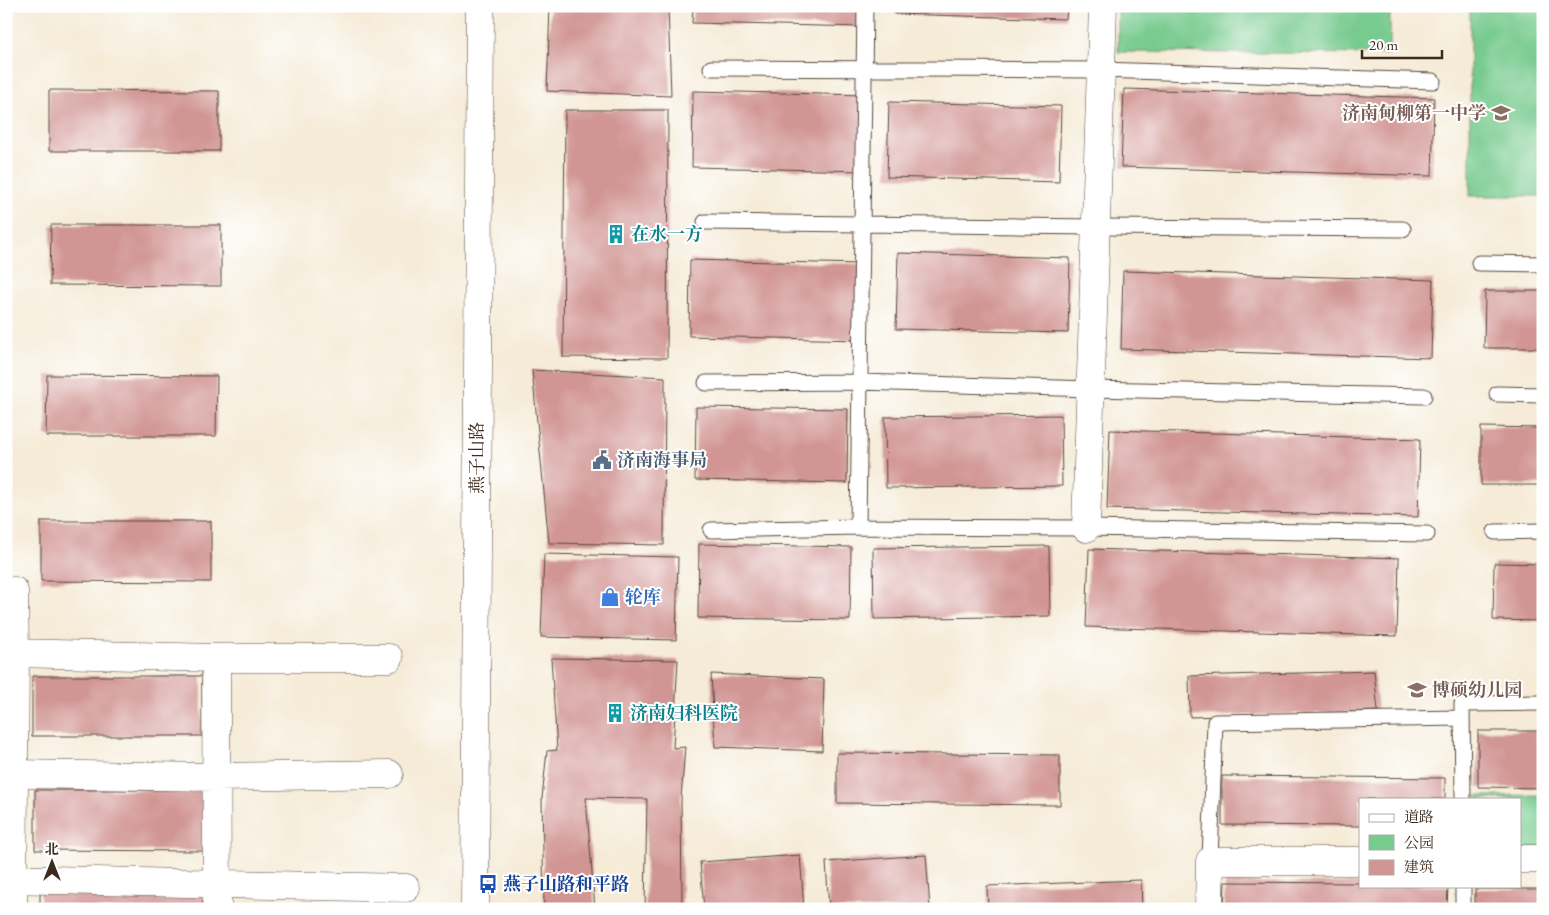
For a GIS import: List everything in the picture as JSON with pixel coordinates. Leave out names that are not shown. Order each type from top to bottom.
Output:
[{"type":"street","name":"燕子山路","points":[[463,909],[467,6]]},
{"type":"street","name":"燕子山路","points":[[475,909],[480,6]]},
{"type":"street","points":[[1086,528],[1103,6]]},
{"type":"street","points":[[13,909],[10,879],[12,760],[10,652],[14,591]]},
{"type":"street","points":[[10,652],[216,658],[389,658]]},
{"type":"street","points":[[216,658],[217,896]]},
{"type":"street","points":[[12,760],[216,776],[389,774]]},
{"type":"street","points":[[1522,859],[1543,859]]},
{"type":"street","points":[[1209,909],[1210,861],[1359,860]]},
{"type":"street","points":[[10,879],[217,896],[406,888]]},
{"type":"lane","points":[[858,527],[865,6]]},
{"type":"lane","points":[[711,68],[1101,70],[1433,81]]},
{"type":"lane","points":[[705,222],[1404,229]]},
{"type":"lane","points":[[1479,263],[1543,264]]},
{"type":"lane","points":[[706,383],[860,382],[1424,396]]},
{"type":"lane","points":[[1497,394],[1543,395]]},
{"type":"lane","points":[[711,530],[858,527],[1086,528],[1427,534]]},
{"type":"lane","points":[[1495,532],[1543,531]]},
{"type":"lane","points":[[1463,798],[1462,704],[1543,703]]},
{"type":"lane","points":[[1210,861],[1215,722],[1462,718]]},
{"type":"lane","points":[[1463,888],[1463,909]]},
{"type":"green space","points":[[1118,6],[1390,6],[1390,54],[1118,52]]},
{"type":"green space","name":"济南甸柳第一中学","points":[[1470,6],[1543,6],[1543,196],[1470,196]]},
{"type":"green space","points":[[1543,795],[1543,851],[1522,850],[1522,798],[1476,798],[1476,796]]},
{"type":"building","points":[[550,6],[668,6],[671,96],[547,91]]},
{"type":"building","points":[[693,6],[864,6],[864,27],[692,23]]},
{"type":"building","points":[[895,6],[1067,6],[1066,19],[895,14]]},
{"type":"building","points":[[1124,89],[1434,98],[1432,176],[1121,167]]},
{"type":"building","points":[[49,90],[219,91],[219,151],[49,151]]},
{"type":"building","points":[[693,91],[865,95],[863,171],[692,167]]},
{"type":"building","points":[[889,102],[1061,106],[1059,182],[887,177]]},
{"type":"building","name":"在水一方","points":[[565,110],[668,110],[667,358],[563,357]]},
{"type":"building","points":[[51,225],[221,225],[221,286],[50,285]]},
{"type":"building","points":[[898,253],[1070,258],[1068,333],[896,329]]},
{"type":"building","points":[[690,260],[862,264],[860,340],[689,336]]},
{"type":"building","points":[[1123,271],[1433,280],[1431,358],[1121,349]]},
{"type":"building","points":[[1485,291],[1543,291],[1543,348],[1484,348]]},
{"type":"building","name":"济南海事局","points":[[532,370],[665,377],[664,545],[549,543]]},
{"type":"building","points":[[47,375],[217,376],[216,436],[46,436]]},
{"type":"building","points":[[696,407],[848,409],[847,483],[695,480]]},
{"type":"building","points":[[1061,415],[1062,486],[886,488],[885,417]]},
{"type":"building","points":[[1481,427],[1543,428],[1543,485],[1481,485]]},
{"type":"building","points":[[1110,430],[1420,439],[1418,517],[1107,509]]},
{"type":"building","points":[[41,521],[211,521],[211,582],[41,581]]},
{"type":"building","points":[[699,544],[851,547],[850,620],[698,618]]},
{"type":"building","points":[[1049,546],[1050,616],[874,619],[873,548]]},
{"type":"building","points":[[1089,549],[1399,558],[1397,636],[1086,627]]},
{"type":"building","name":"轮库","points":[[544,554],[678,557],[676,640],[541,637]]},
{"type":"building","points":[[1494,563],[1543,564],[1543,621],[1493,620]]},
{"type":"building","points":[[551,658],[678,660],[673,748],[685,747],[681,799],[682,909],[645,909],[647,799],[586,798],[595,909],[544,909],[542,798],[547,751],[557,750]]},
{"type":"building","points":[[1374,671],[1378,711],[1190,717],[1189,676]]},
{"type":"building","points":[[711,674],[824,679],[822,751],[715,747]]},
{"type":"building","points":[[32,676],[202,676],[202,736],[32,736]]},
{"type":"building","points":[[1478,731],[1543,731],[1543,788],[1478,787]]},
{"type":"building","points":[[837,753],[1060,755],[1060,805],[837,803]]},
{"type":"building","points":[[1222,776],[1445,778],[1445,798],[1359,798],[1359,826],[1222,825]]},
{"type":"building","points":[[35,790],[205,790],[205,851],[35,850]]},
{"type":"building","points":[[800,855],[804,909],[704,909],[700,862]]},
{"type":"building","points":[[926,855],[930,909],[829,909],[826,862]]},
{"type":"building","points":[[1141,880],[1142,909],[988,909],[987,886]]},
{"type":"building","points":[[1225,882],[1359,883],[1359,888],[1448,888],[1447,909],[1224,909]]},
{"type":"building","points":[[40,888],[210,889],[210,909],[40,909]]},
{"type":"building","points":[[1475,889],[1543,889],[1543,909],[1475,909]]},
{"type":"place","name":"济南甸柳第一中学","points":[[1501,113]]},
{"type":"place","name":"在水一方","points":[[616,234]]},
{"type":"place","name":"济南海事局","points":[[602,460]]},
{"type":"place","name":"轮库","points":[[610,597]]},
{"type":"place","name":"博硕幼儿园","points":[[1417,690]]},
{"type":"place","name":"济南妇科医院","points":[[615,713]]},
{"type":"place","name":"燕子山路和平路","points":[[488,884]]}]
